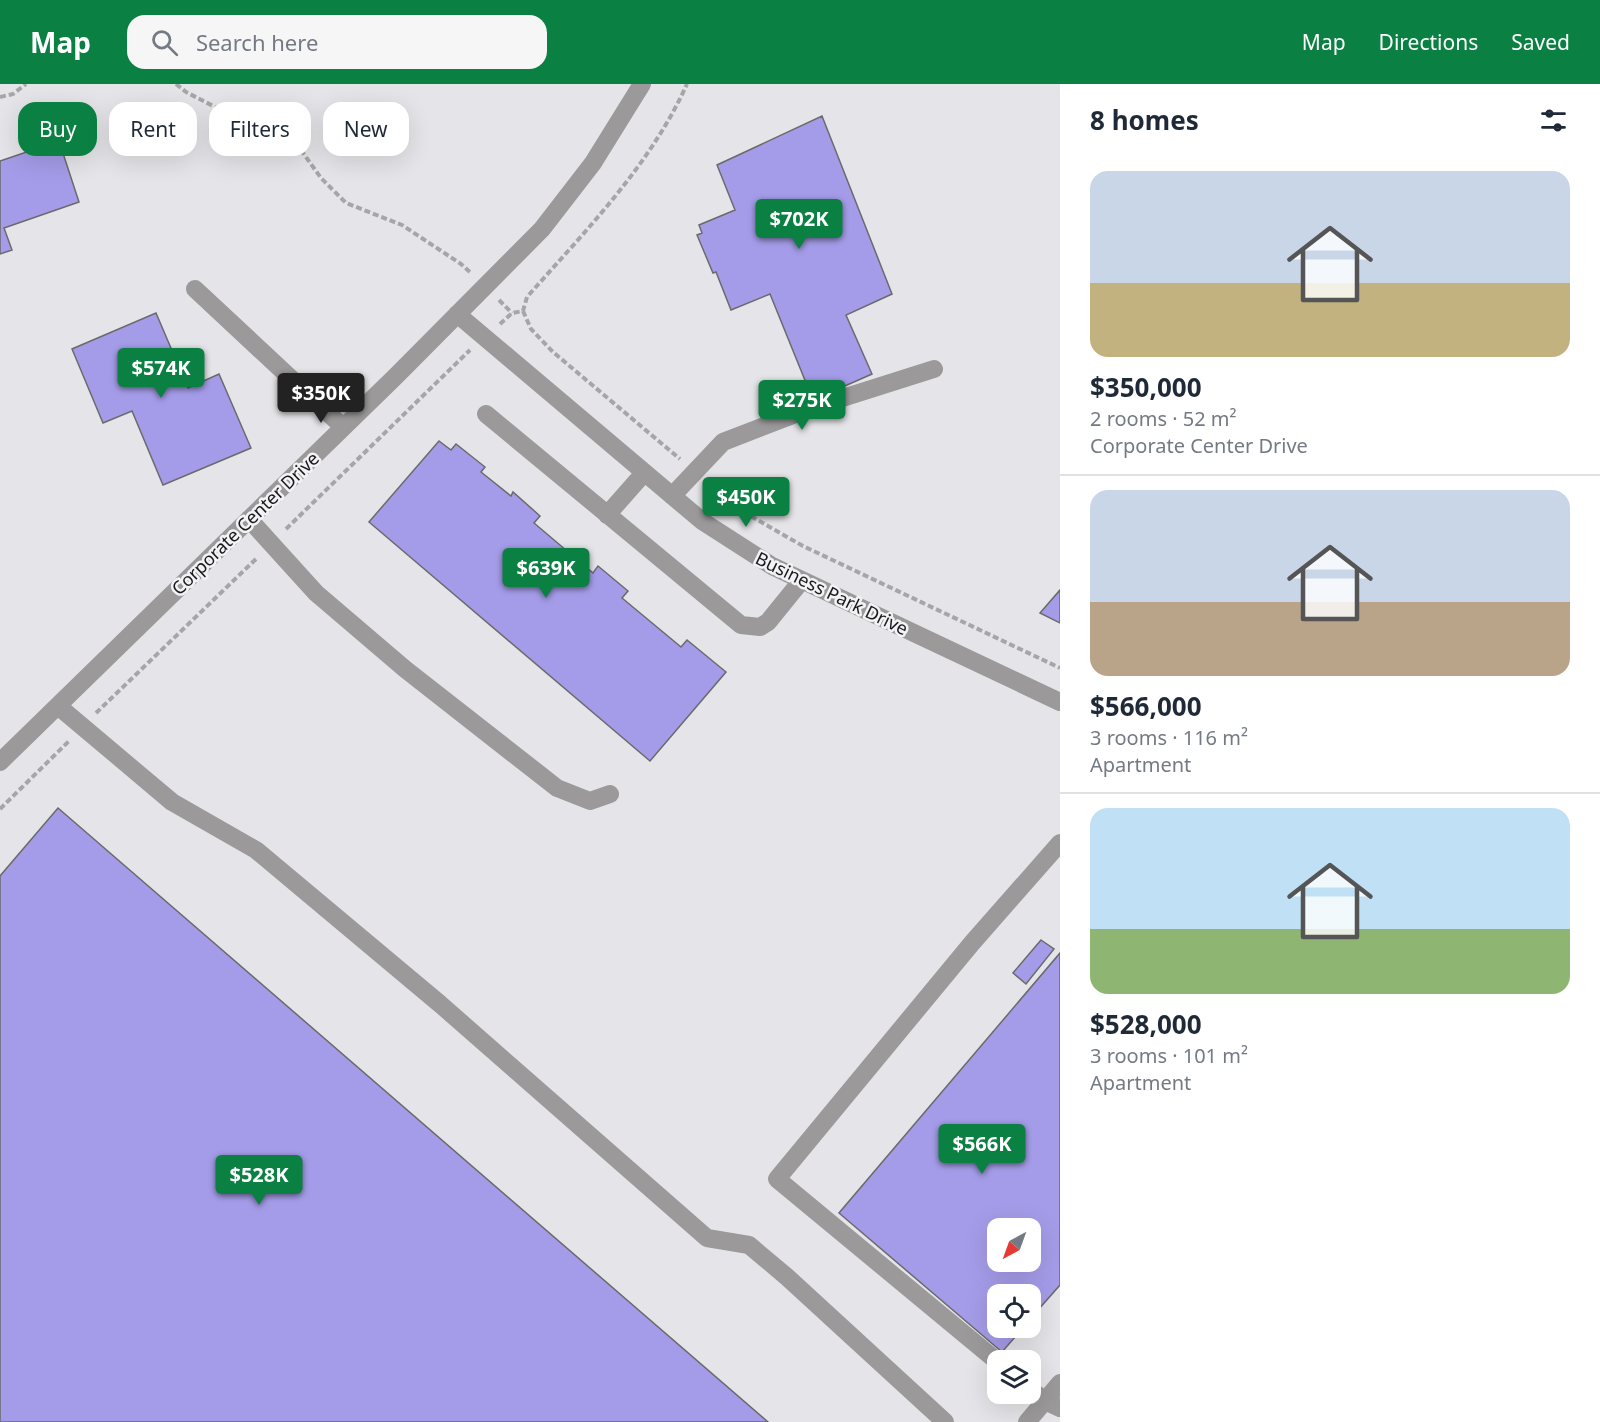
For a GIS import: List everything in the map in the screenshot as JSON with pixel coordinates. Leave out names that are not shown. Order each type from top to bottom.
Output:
[{"type":"street","name":"Corporate Center Drive","points":[[0,762],[343,428],[542,229],[593,163],[642,84]]},
{"type":"street","points":[[195,289],[343,428]]},
{"type":"street","name":"Business Park Drive","points":[[457,314],[702,521],[762,560],[1060,702]]},
{"type":"street","points":[[672,496],[723,442],[811,408],[934,369]]},
{"type":"street","points":[[486,414],[741,625],[760,627],[768,622],[802,580]]},
{"type":"street","points":[[607,514],[644,473]]},
{"type":"street","points":[[249,519],[316,592],[405,669],[557,788],[590,801],[610,794]]},
{"type":"street","points":[[58,706],[172,802],[256,850],[440,1004],[707,1238],[749,1245],[945,1422]]},
{"type":"street","points":[[987,1353],[777,1179],[972,943],[1060,843]]},
{"type":"street","points":[[1027,1422],[1052,1404],[1060,1383]]},
{"type":"path","points":[[0,97],[13,94],[26,84]]},
{"type":"path","points":[[176,84],[186,92],[221,110],[261,118],[298,146],[321,178],[346,203],[402,225],[461,264],[512,314]]},
{"type":"path","points":[[687,84],[651,149],[626,185],[528,297],[523,311],[531,329],[553,352],[740,510],[785,537],[875,582],[925,603],[1060,668]]},
{"type":"path","points":[[0,809],[457,361],[512,314],[523,311]]},
{"type":"building","points":[[822,116],[892,294],[846,315],[872,374],[813,400],[770,294],[731,310],[716,272],[713,273],[697,235],[702,233],[699,225],[735,210],[717,165]]},
{"type":"building","points":[[18,155],[64,156],[79,202],[4,228],[12,250],[0,254],[0,161]]},
{"type":"building","points":[[156,313],[188,388],[219,374],[251,448],[163,485],[132,411],[103,423],[72,349]]},
{"type":"building","points":[[439,441],[451,450],[456,444],[485,467],[481,472],[511,496],[513,492],[540,516],[534,523],[593,573],[598,566],[628,591],[622,598],[681,647],[687,640],[726,672],[650,761],[369,522]]},
{"type":"building","points":[[1060,590],[1060,623],[1040,613]]},
{"type":"building","points":[[58,808],[768,1422],[0,1422],[0,876]]},
{"type":"building","points":[[1041,940],[1054,949],[1026,984],[1013,973]]},
{"type":"building","points":[[1060,953],[1060,1285],[1041,1307],[1041,1284],[987,1284],[987,1338],[1014,1338],[1004,1350],[1000,1350],[839,1213]]}]
